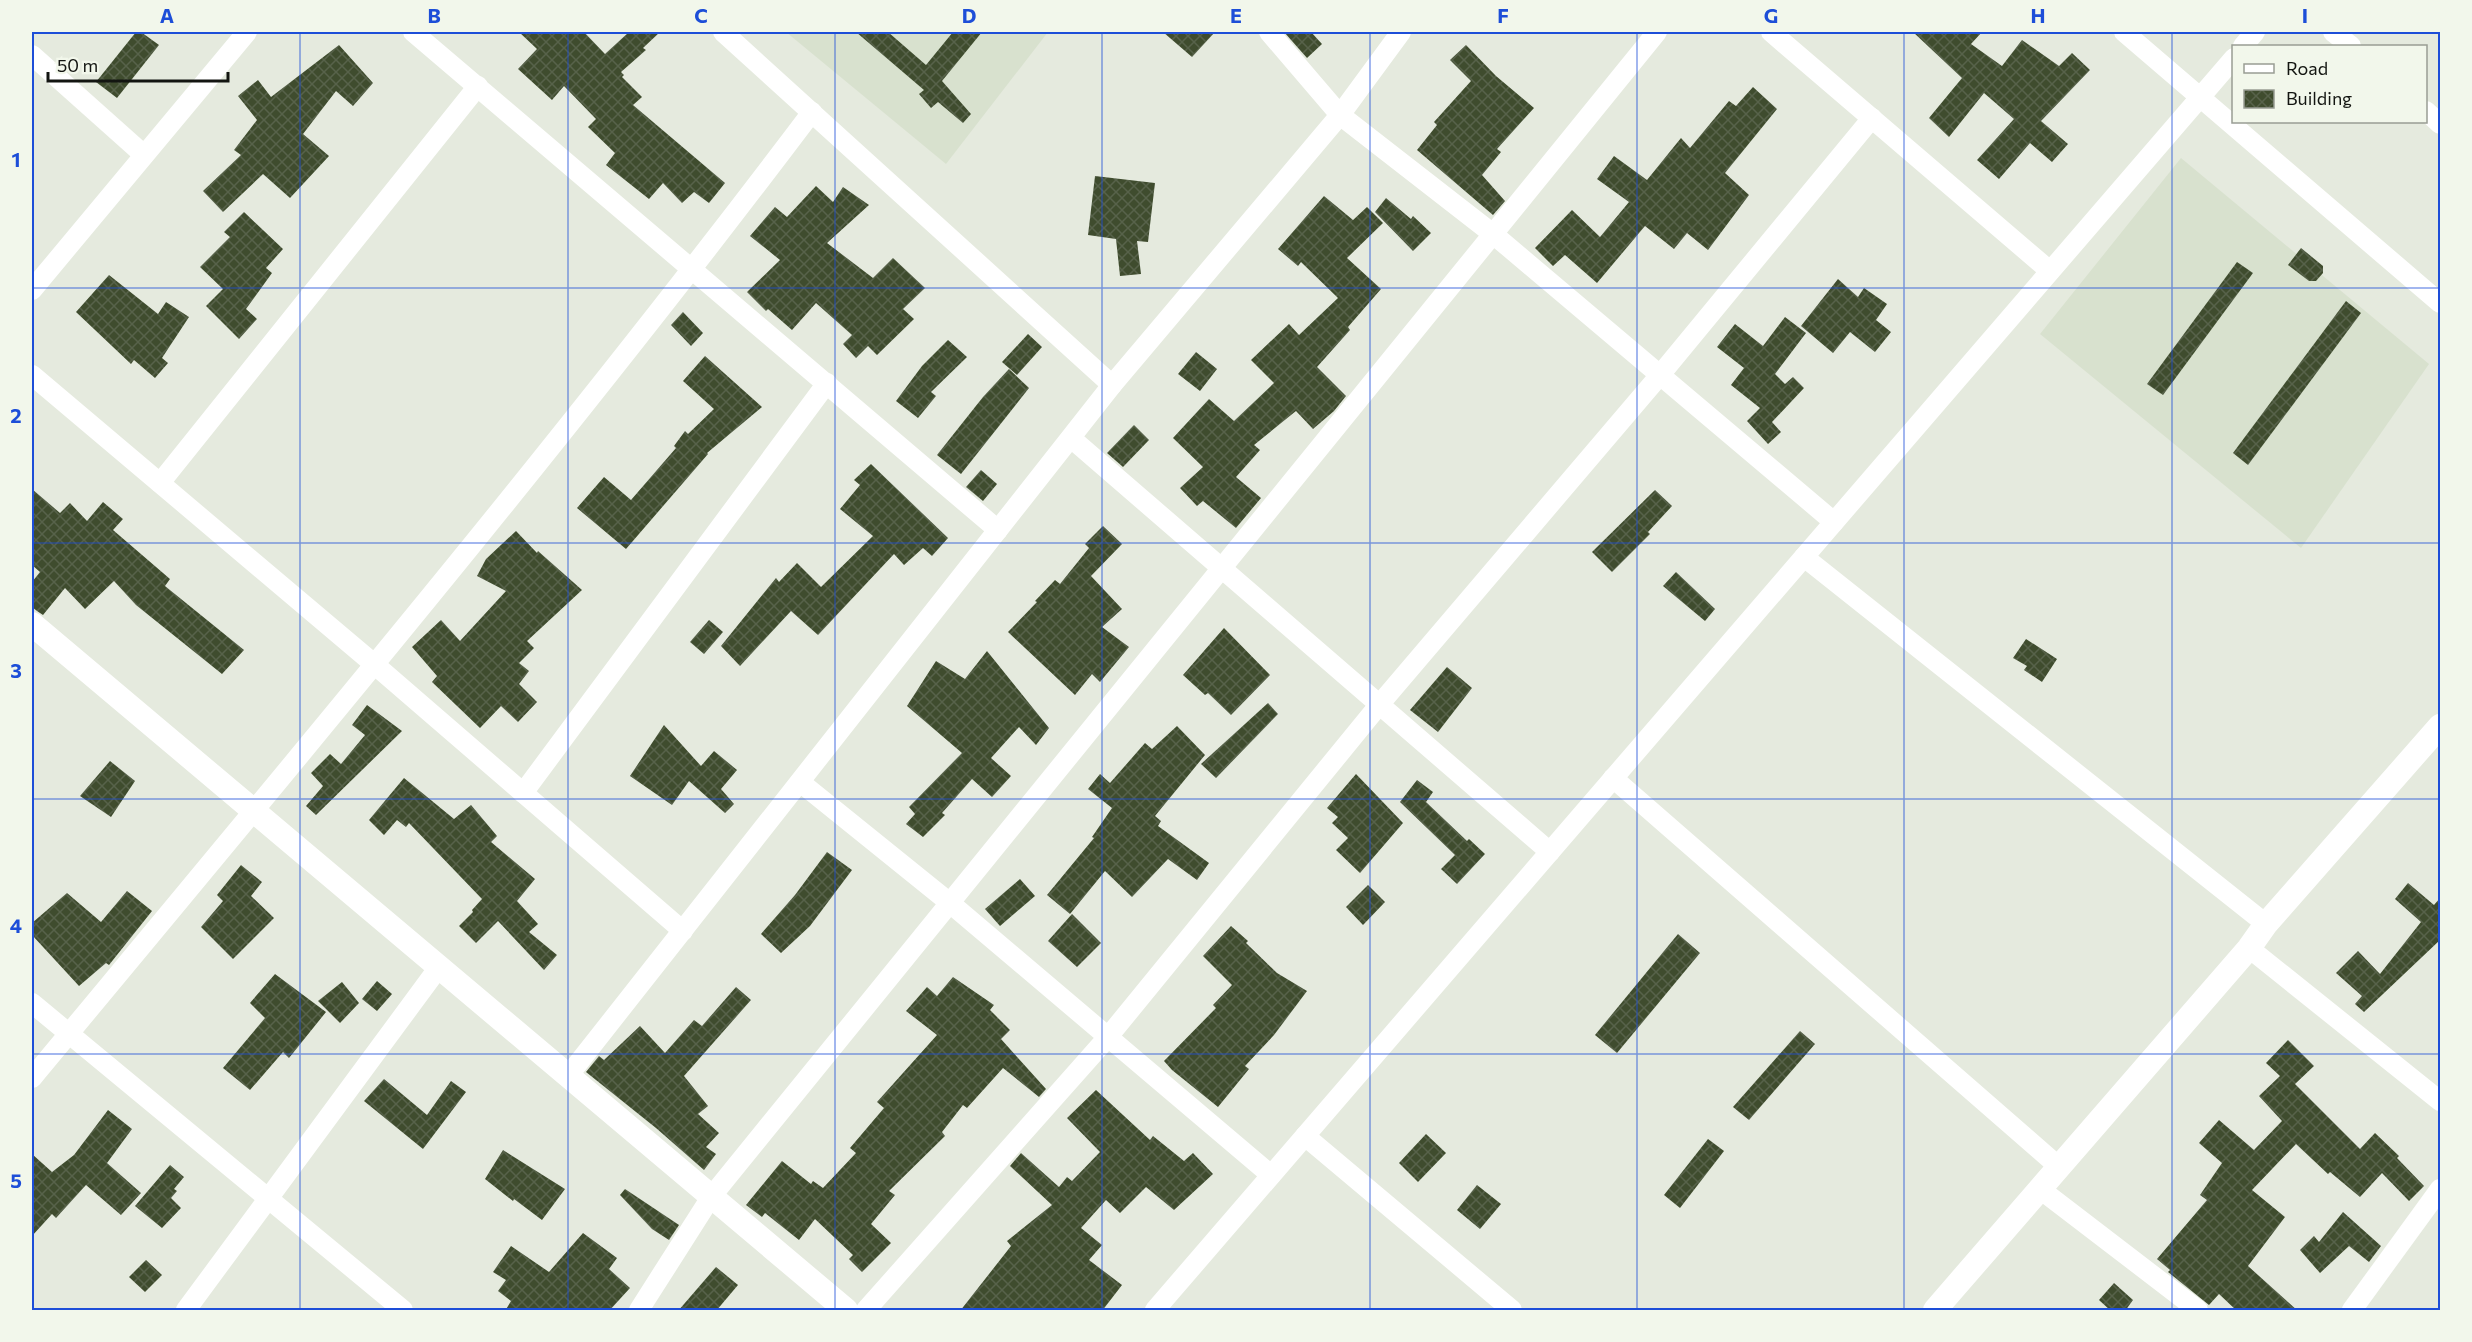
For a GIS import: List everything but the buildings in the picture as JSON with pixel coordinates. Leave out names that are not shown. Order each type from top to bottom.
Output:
[{"type":"street","points":[[32,290],[247,32]]},
{"type":"street","points":[[413,32],[998,530]]},
{"type":"street","points":[[723,32],[1112,385]]},
{"type":"street","points":[[1269,32],[1340,115],[1493,234],[1834,522]]},
{"type":"street","points":[[568,1077],[1112,385],[1340,115],[1401,32]]},
{"type":"street","points":[[639,1311],[711,1197],[1657,32]]},
{"type":"street","points":[[1771,32],[2050,271]]},
{"type":"street","points":[[2124,32],[2440,303]]},
{"type":"street","points":[[2244,45],[2256,32]]},
{"type":"street","points":[[2333,32],[2349,45]]},
{"type":"street","points":[[32,55],[144,156]]},
{"type":"street","points":[[1155,1311],[2232,60]]},
{"type":"street","points":[[160,483],[478,86]]},
{"type":"street","points":[[32,1078],[254,812],[693,269],[812,112]]},
{"type":"street","points":[[866,1311],[1108,1037],[1379,705],[1660,375],[1872,118]]},
{"type":"street","points":[[32,375],[374,664],[683,931]]},
{"type":"street","points":[[523,793],[826,383]]},
{"type":"street","points":[[1071,438],[1550,852]]},
{"type":"street","points":[[1804,557],[2266,924]]},
{"type":"street","points":[[32,624],[846,1311]]},
{"type":"street","points":[[1935,1311],[2248,948],[2266,924],[2440,726]]},
{"type":"street","points":[[1613,778],[2058,1166]]},
{"type":"street","points":[[800,782],[950,903],[1272,1175]]},
{"type":"street","points":[[2248,948],[2440,1101]]},
{"type":"street","points":[[186,1311],[439,967]]},
{"type":"street","points":[[32,1002],[403,1311]]},
{"type":"street","points":[[1305,1136],[1512,1311]]},
{"type":"street","points":[[2352,1311],[2440,1189]]},
{"type":"street","points":[[2040,1190],[2198,1311]]},
{"type":"shaded area","points":[[786,32],[1048,32],[946,164]]},
{"type":"shaded area","points":[[2181,158],[2429,364],[2301,548],[2040,334]]}]
